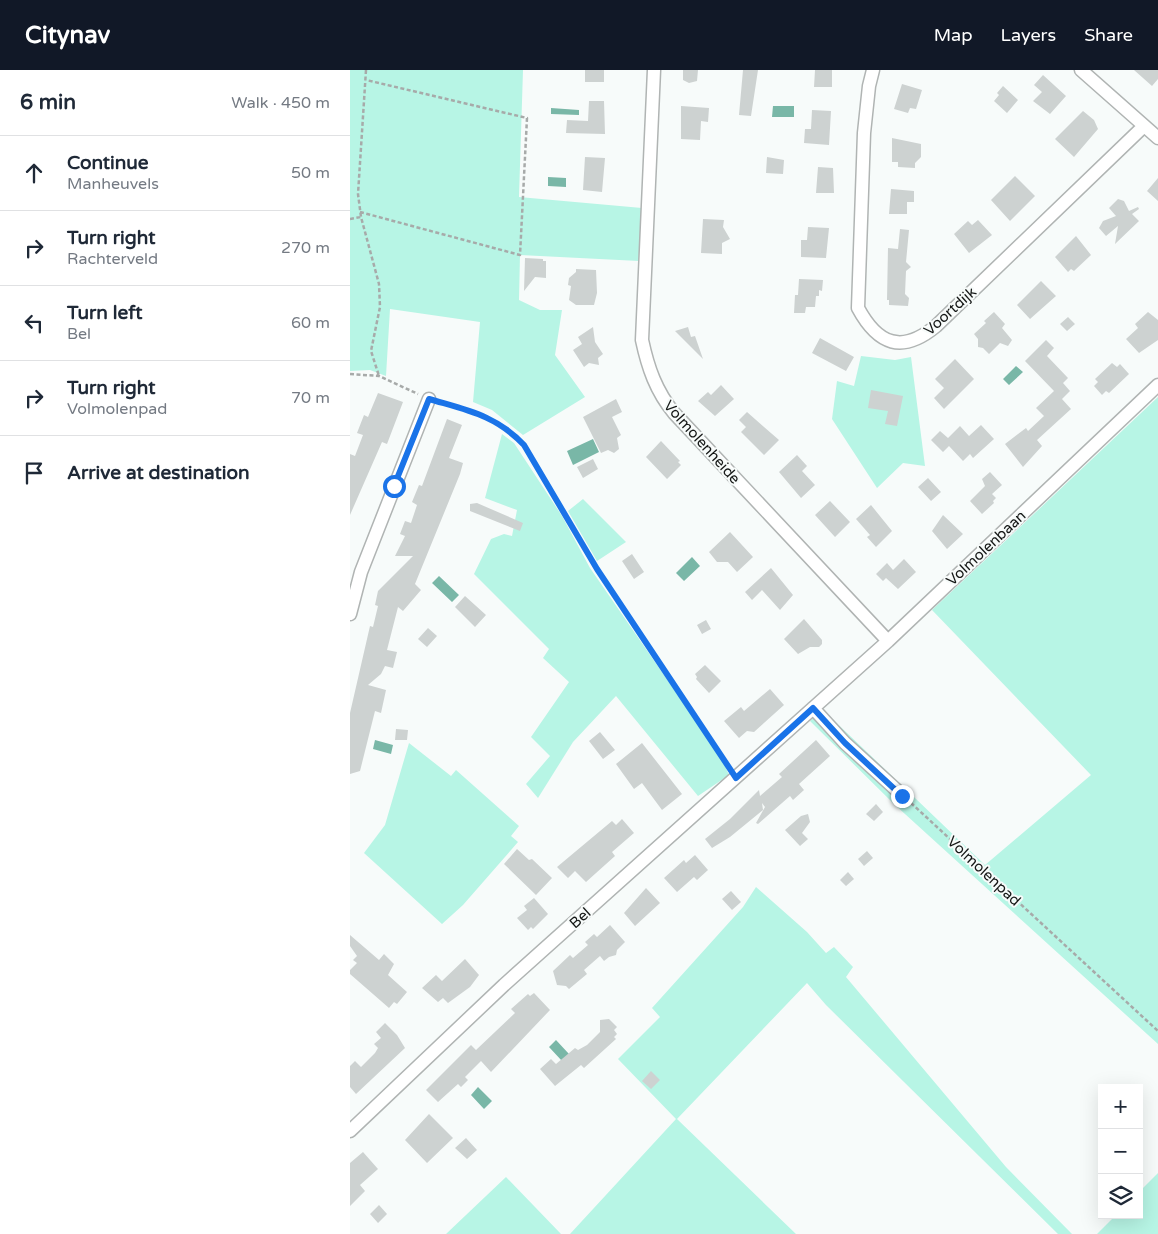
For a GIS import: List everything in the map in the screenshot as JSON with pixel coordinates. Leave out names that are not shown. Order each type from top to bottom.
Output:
[{"type":"street","name":"Volmolenheide","points":[[654,70],[642,340],[650,374],[661,397],[674,413],[888,641]]},
{"type":"street","name":"Voortdijk","points":[[873,70],[868,86],[864,133],[858,308],[868,326],[882,339],[895,343],[912,342],[936,326],[1144,126]]},
{"type":"street","points":[[1081,70],[1158,138]]},
{"type":"street","name":"Volmolenbaan","points":[[813,708],[888,641],[1158,385]]},
{"type":"street","points":[[350,614],[361,572],[429,399]]},
{"type":"street","points":[[813,708],[845,743],[902,796]]},
{"type":"street","name":"Bel","points":[[350,1131],[504,985],[813,708]]},
{"type":"path","points":[[366,70],[358,194],[361,217],[379,284],[380,307],[371,351],[379,376]]},
{"type":"path","points":[[360,212],[520,255],[527,118],[366,80]]},
{"type":"path","points":[[350,219],[361,217]]},
{"type":"path","points":[[350,374],[379,376],[429,399],[487,416],[510,430],[524,445],[597,569],[736,778]]},
{"type":"path","name":"Volmolenpad","points":[[902,796],[1158,1031]]},
{"type":"shaded area","points":[[350,70],[523,70],[519,197],[642,208],[639,261],[520,255],[519,300],[540,310],[562,310],[555,355],[585,397],[523,435],[492,410],[473,402],[480,322],[390,309],[386,376],[370,370],[350,371]]},
{"type":"shaded area","points":[[773,106],[794,106],[794,117],[772,117]]},
{"type":"shaded area","points":[[551,108],[579,110],[579,115],[551,114]]},
{"type":"shaded area","points":[[548,177],[566,178],[566,187],[548,186]]},
{"type":"shaded area","points":[[861,356],[895,360],[911,357],[925,466],[903,463],[877,488],[832,419],[837,381],[854,386]]},
{"type":"shaded area","points":[[1016,366],[1023,372],[1009,385],[1003,379]]},
{"type":"shaded area","points":[[1158,397],[1158,1044],[894,804],[810,721],[823,710],[985,865],[1091,775],[932,610]]},
{"type":"shaded area","points":[[502,434],[514,443],[562,516],[590,568],[722,759],[729,775],[698,796],[616,696],[573,742],[538,798],[526,784],[550,756],[531,737],[569,682],[543,658],[549,649],[474,574],[491,539],[504,534],[512,536],[517,510],[485,498]]},
{"type":"shaded area","points":[[593,439],[599,452],[573,465],[567,451]]},
{"type":"shaded area","points":[[583,499],[626,542],[597,561],[568,511]]},
{"type":"shaded area","points":[[692,557],[700,566],[684,581],[676,573]]},
{"type":"shaded area","points":[[439,576],[459,595],[452,602],[432,583]]},
{"type":"shaded area","points":[[375,740],[393,745],[391,754],[373,749]]},
{"type":"shaded area","points":[[409,743],[451,776],[456,770],[519,826],[511,836],[518,842],[463,905],[442,924],[364,853],[385,825]]},
{"type":"shaded area","points":[[756,887],[807,932],[826,953],[834,947],[853,967],[846,977],[1006,1167],[1072,1234],[1058,1234],[826,1005],[807,983],[677,1119],[796,1234],[570,1234],[676,1119],[618,1059],[660,1017],[652,1008],[743,907]]},
{"type":"shaded area","points":[[556,1040],[569,1054],[562,1061],[549,1047]]},
{"type":"shaded area","points":[[478,1087],[492,1101],[484,1109],[471,1095]]},
{"type":"shaded area","points":[[1158,1173],[1158,1234],[1097,1234],[1112,1219],[1143,1219],[1143,1188]]},
{"type":"shaded area","points":[[506,1177],[561,1234],[446,1234]]},
{"type":"building","points":[[585,70],[604,70],[604,82],[585,82]]},
{"type":"building","points":[[683,70],[698,70],[697,81],[689,83],[683,80]]},
{"type":"building","points":[[743,70],[758,70],[751,116],[739,115]]},
{"type":"building","points":[[815,70],[832,70],[832,87],[814,87]]},
{"type":"building","points":[[1134,70],[1158,70],[1158,79],[1152,86]]},
{"type":"building","points":[[1043,75],[1066,96],[1050,114],[1033,101],[1042,92],[1034,85]]},
{"type":"building","points":[[902,84],[922,90],[916,109],[910,108],[908,113],[894,109]]},
{"type":"building","points":[[1003,86],[1018,100],[1007,113],[994,101],[999,95],[997,93]]},
{"type":"building","points":[[589,101],[604,101],[605,134],[566,133],[567,120],[588,121]]},
{"type":"building","points":[[681,106],[709,108],[708,122],[701,121],[700,140],[681,139]]},
{"type":"building","points":[[812,110],[831,111],[829,145],[804,143],[805,129],[811,129]]},
{"type":"building","points":[[1083,111],[1094,120],[1098,129],[1074,157],[1055,139]]},
{"type":"building","points":[[892,138],[921,144],[921,157],[915,163],[915,168],[898,167],[898,162],[892,162]]},
{"type":"building","points":[[585,157],[605,158],[602,192],[583,190]]},
{"type":"building","points":[[767,157],[784,160],[783,174],[766,173]]},
{"type":"building","points":[[818,167],[833,168],[834,193],[816,193]]},
{"type":"building","points":[[1015,176],[1035,196],[1010,221],[991,200]]},
{"type":"building","points":[[1158,178],[1158,201],[1147,191]]},
{"type":"building","points":[[891,189],[914,191],[914,202],[907,202],[907,214],[889,214]]},
{"type":"building","points":[[1118,199],[1124,201],[1129,211],[1138,207],[1139,209],[1132,214],[1139,221],[1115,244],[1118,226],[1106,236],[1099,228],[1103,221],[1116,216],[1109,208]]},
{"type":"building","points":[[703,219],[724,220],[723,227],[730,239],[722,243],[722,254],[701,253]]},
{"type":"building","points":[[978,220],[992,235],[969,253],[954,234],[968,221],[972,225]]},
{"type":"building","points":[[808,227],[829,228],[826,258],[801,257],[801,240],[807,240]]},
{"type":"building","points":[[900,229],[909,230],[906,262],[911,267],[906,271],[905,294],[909,298],[908,306],[889,305],[889,300],[887,300],[888,248],[898,249]]},
{"type":"building","points":[[1076,236],[1091,255],[1074,271],[1071,269],[1068,272],[1055,257]]},
{"type":"building","points":[[525,258],[543,259],[543,261],[546,261],[546,278],[535,277],[524,291]]},
{"type":"building","points":[[576,269],[596,270],[597,293],[594,305],[576,305],[569,300],[571,286],[568,285],[569,278],[576,272]]},
{"type":"building","points":[[799,279],[823,280],[822,291],[819,290],[819,296],[816,296],[815,307],[806,307],[805,313],[794,313],[795,295],[798,295]]},
{"type":"building","points":[[1041,281],[1056,296],[1030,319],[1017,305]]},
{"type":"building","points":[[994,312],[1005,324],[1002,328],[1012,340],[1008,346],[1000,343],[989,354],[983,348],[978,347],[978,339],[974,334]]},
{"type":"building","points":[[1148,312],[1158,320],[1158,340],[1139,353],[1126,339],[1138,328],[1135,324]]},
{"type":"building","points":[[1068,317],[1075,324],[1067,331],[1060,324]]},
{"type":"building","points":[[593,327],[595,342],[603,354],[598,358],[599,365],[589,363],[584,367],[573,350],[582,344],[578,337]]},
{"type":"building","points":[[688,327],[691,337],[695,336],[703,359],[675,331]]},
{"type":"building","points":[[820,338],[854,357],[846,371],[812,353]]},
{"type":"building","points":[[1046,340],[1054,348],[1047,356],[1068,378],[1063,383],[1070,391],[1062,399],[1071,409],[1037,440],[1042,446],[1023,467],[1005,444],[1026,428],[1028,431],[1044,416],[1036,408],[1054,391],[1025,361]]},
{"type":"building","points":[[955,359],[974,379],[944,409],[934,398],[944,388],[935,379]]},
{"type":"building","points":[[1112,363],[1117,367],[1120,364],[1129,374],[1109,393],[1106,391],[1102,395],[1094,386],[1098,382],[1095,379]]},
{"type":"building","points":[[721,385],[734,399],[715,416],[698,401],[708,392],[711,395]]},
{"type":"building","points":[[871,390],[903,396],[897,426],[885,424],[888,411],[868,408]]},
{"type":"building","points":[[378,393],[403,402],[387,444],[382,442],[350,515],[350,454],[355,456],[363,435],[357,433],[364,415],[368,417]]},
{"type":"building","points":[[616,399],[622,412],[612,417],[621,435],[617,438],[619,449],[614,453],[608,450],[601,453],[583,417]]},
{"type":"building","points":[[747,412],[779,440],[764,455],[741,432],[746,427],[739,420]]},
{"type":"building","points":[[447,419],[462,425],[449,458],[463,463],[460,474],[415,584],[421,590],[403,611],[398,607],[387,650],[397,652],[393,668],[385,666],[381,674],[368,685],[386,690],[381,713],[375,711],[360,771],[350,774],[350,713],[370,626],[373,627],[378,606],[375,605],[378,591],[413,556],[395,556],[405,536],[400,534],[405,521],[411,523],[417,505],[412,502],[419,485],[422,486]]},
{"type":"building","points":[[981,425],[994,439],[973,458],[970,454],[963,461],[949,446],[943,452],[931,440],[940,431],[948,438],[960,426],[969,436]]},
{"type":"building","points":[[661,441],[680,461],[678,462],[681,465],[667,479],[646,457]]},
{"type":"building","points":[[797,455],[807,466],[802,471],[815,485],[801,498],[779,472]]},
{"type":"building","points":[[593,459],[598,469],[583,478],[577,467]]},
{"type":"building","points":[[990,472],[1002,485],[992,494],[996,498],[993,501],[994,503],[982,514],[970,501],[985,486],[982,479]]},
{"type":"building","points":[[928,478],[941,492],[931,501],[918,487]]},
{"type":"building","points":[[830,501],[850,522],[835,537],[815,515]]},
{"type":"building","points":[[477,503],[523,523],[520,531],[470,511],[470,504]]},
{"type":"building","points":[[871,505],[892,531],[876,547],[867,537],[870,535],[856,519]]},
{"type":"building","points":[[943,515],[963,534],[947,549],[932,531]]},
{"type":"building","points":[[730,532],[753,557],[737,572],[728,562],[717,562],[709,552]]},
{"type":"building","points":[[632,554],[644,572],[634,579],[622,561]]},
{"type":"building","points":[[904,559],[916,572],[898,589],[886,578],[883,581],[876,574],[887,563],[893,570]]},
{"type":"building","points":[[771,568],[793,595],[780,610],[762,590],[752,600],[745,592]]},
{"type":"building","points":[[465,596],[486,615],[475,627],[455,607]]},
{"type":"building","points":[[804,619],[822,640],[822,644],[819,647],[810,647],[798,654],[784,639]]},
{"type":"building","points":[[706,620],[711,629],[702,634],[697,625]]},
{"type":"building","points":[[428,628],[437,636],[427,647],[418,639]]},
{"type":"building","points":[[705,665],[721,681],[709,693],[696,679],[695,674]]},
{"type":"building","points":[[770,689],[784,705],[754,732],[747,731],[739,738],[724,721],[741,707],[744,711]]},
{"type":"building","points":[[396,729],[408,730],[407,740],[395,740]]},
{"type":"building","points":[[600,732],[615,750],[603,759],[589,741]]},
{"type":"building","points":[[816,740],[830,756],[799,784],[804,790],[793,800],[790,796],[758,824],[756,823],[765,807],[762,803],[763,810],[730,837],[712,848],[705,839],[730,819],[759,790],[760,796],[782,777],[779,774]]},
{"type":"building","points":[[642,743],[682,794],[662,810],[642,783],[634,789],[616,764]]},
{"type":"building","points":[[876,804],[883,812],[874,821],[866,814]]},
{"type":"building","points":[[808,814],[810,822],[802,833],[808,839],[800,846],[785,830],[801,816]]},
{"type":"building","points":[[622,819],[634,833],[612,852],[615,856],[586,882],[575,871],[568,878],[557,867],[612,821],[616,825]]},
{"type":"building","points":[[517,849],[529,860],[532,859],[552,878],[536,895],[504,864]]},
{"type":"building","points":[[867,851],[873,858],[864,866],[858,859]]},
{"type":"building","points":[[695,855],[708,870],[697,880],[694,877],[677,892],[664,878],[684,860],[686,863]]},
{"type":"building","points":[[848,872],[854,879],[846,886],[840,880]]},
{"type":"building","points":[[646,888],[660,903],[635,926],[624,913]]},
{"type":"building","points":[[731,891],[741,902],[732,910],[722,899]]},
{"type":"building","points":[[534,898],[548,914],[533,929],[531,927],[528,930],[517,918],[527,910],[524,906]]},
{"type":"building","points":[[610,925],[625,942],[617,950],[616,955],[604,961],[600,956],[584,970],[587,974],[569,989],[566,986],[557,985],[553,971],[570,955],[573,958],[588,945],[585,942],[594,934],[597,937]]},
{"type":"building","points":[[350,935],[379,960],[384,954],[394,964],[388,975],[407,992],[397,1004],[394,1002],[389,1008],[350,974],[350,970],[357,963],[353,960],[357,956],[350,946]]},
{"type":"building","points":[[465,959],[479,975],[470,987],[448,1003],[443,998],[438,1002],[422,988],[436,975],[442,981]]},
{"type":"building","points":[[534,993],[550,1010],[491,1072],[481,1061],[465,1077],[468,1080],[461,1087],[458,1084],[438,1102],[426,1090],[471,1045],[476,1050],[515,1013],[511,1009],[528,994],[530,996]]},
{"type":"building","points":[[609,1019],[617,1027],[614,1030],[617,1034],[614,1037],[616,1039],[584,1068],[581,1065],[555,1086],[540,1069],[551,1059],[556,1064],[575,1048],[578,1050],[587,1045],[600,1032],[600,1020]]},
{"type":"building","points":[[385,1023],[397,1035],[405,1048],[356,1094],[350,1087],[350,1066],[355,1061],[361,1067],[375,1053],[378,1048],[374,1044],[381,1038],[376,1032]]},
{"type":"building","points":[[651,1071],[660,1080],[651,1089],[642,1081]]},
{"type":"building","points":[[429,1114],[453,1138],[427,1163],[405,1140]]},
{"type":"building","points":[[466,1138],[477,1150],[467,1159],[455,1148]]},
{"type":"building","points":[[363,1152],[378,1169],[360,1185],[365,1191],[350,1206],[350,1163]]},
{"type":"building","points":[[379,1205],[387,1214],[378,1223],[370,1214]]},
{"type":"route","points":[[394,486],[429,399],[487,416],[499,422],[510,430],[524,445],[597,569],[736,778],[813,708],[845,743],[902,796]]}]
